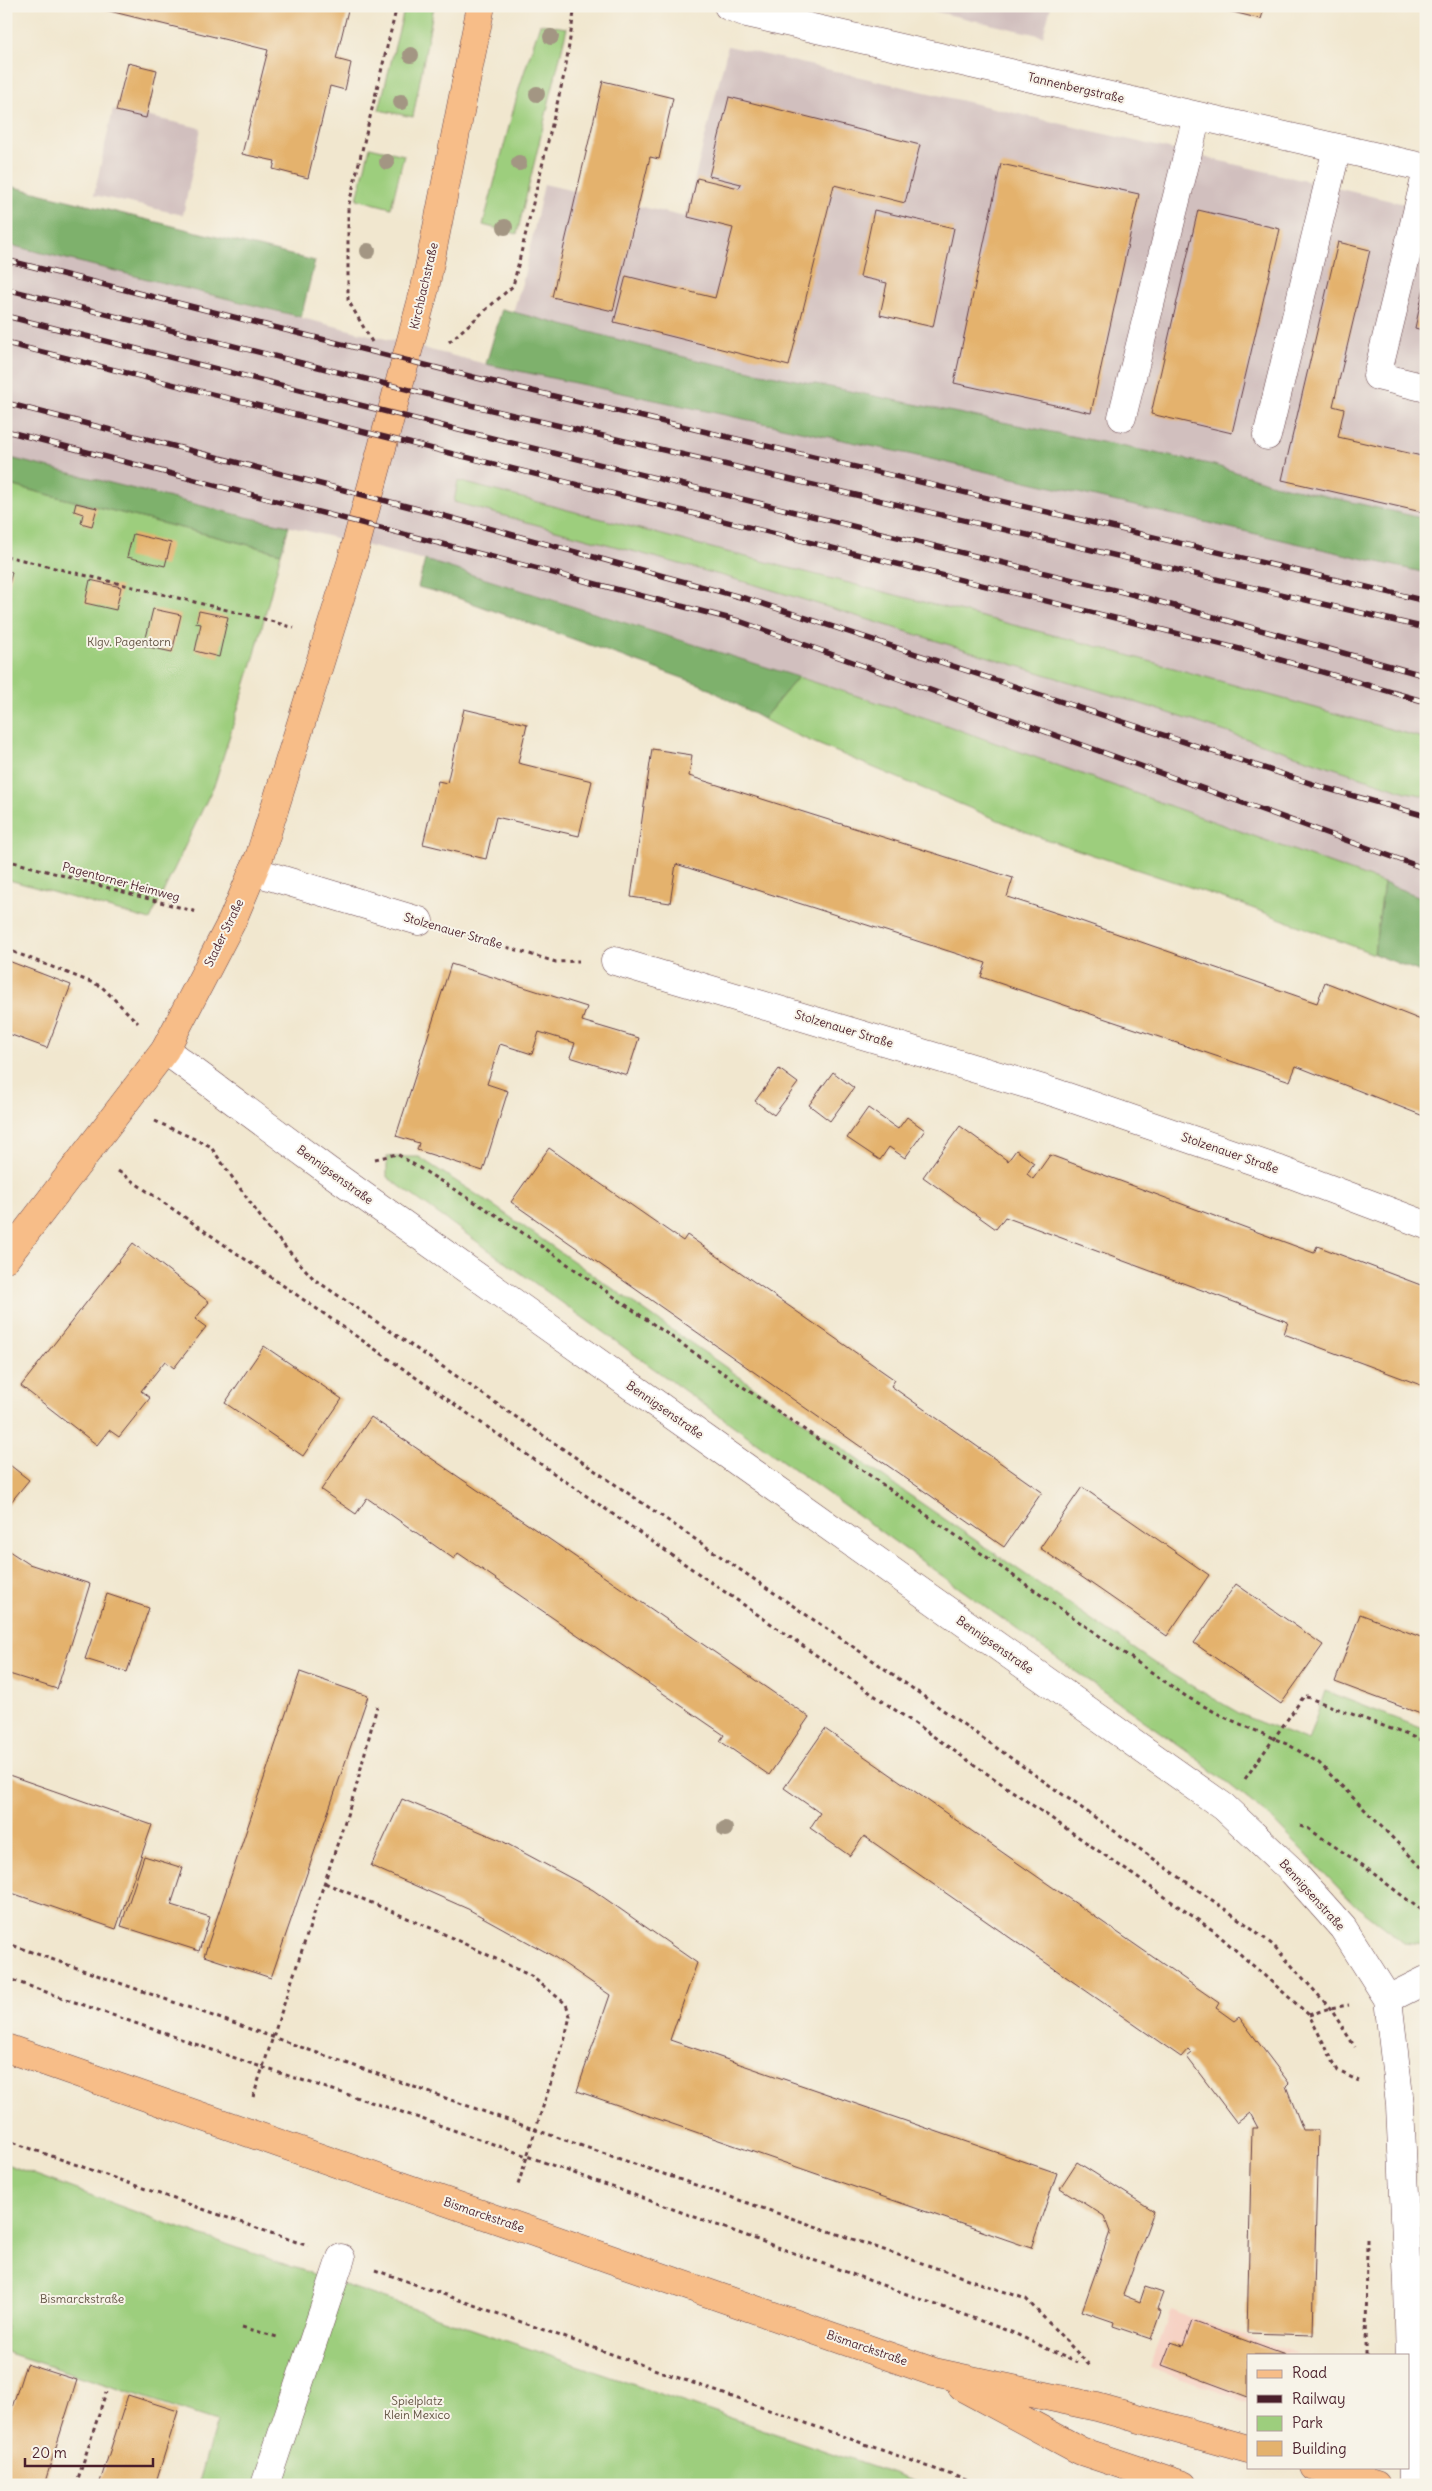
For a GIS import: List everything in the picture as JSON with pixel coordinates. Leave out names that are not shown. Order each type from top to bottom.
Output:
[{"type":"main road","name":"Kirchbachstraße","points":[[351,562],[425,288],[481,6]]},
{"type":"main road","name":"Stader Straße","points":[[6,1258],[165,1050],[232,921],[253,871],[351,562]]},
{"type":"main road","name":"Bismarckstraße","points":[[6,2048],[934,2372],[1097,2407],[1247,2449]]},
{"type":"main road","name":"Bismarckstraße","points":[[934,2372],[1082,2451],[1182,2485]]},
{"type":"main road","points":[[1318,2468],[1376,2485]]},
{"type":"street","name":"Tannenbergstraße","points":[[728,6],[756,15],[1426,168]]},
{"type":"street","points":[[1122,417],[1197,116]]},
{"type":"street","points":[[1268,436],[1337,148]]},
{"type":"street","points":[[1426,175],[1376,376],[1426,388]]},
{"type":"street","name":"Stolzenauer Straße","points":[[253,871],[420,921]]},
{"type":"street","name":"Stolzenauer Straße","points":[[615,961],[1056,1093],[1280,1170],[1426,1225]]},
{"type":"street","name":"Bennigsenstraße","points":[[165,1050],[327,1170],[1224,1807],[1293,1872],[1343,1928],[1388,1999],[1400,2105],[1410,2354]]},
{"type":"street","points":[[1388,1999],[1426,1980]]},
{"type":"street","points":[[265,2485],[341,2258]]},
{"type":"street","name":"Bennigsenstraße","points":[[1410,2364],[1413,2485]]},
{"type":"path","points":[[397,6],[348,208],[348,300],[398,388]]},
{"type":"path","points":[[448,343],[513,286],[565,71],[575,6]]},
{"type":"path","points":[[6,556],[264,619],[328,638]]},
{"type":"path","name":"Pagentorner Heimweg","points":[[6,860],[232,921]]},
{"type":"path","name":"Stolzenauer Straße","points":[[420,921],[556,962],[615,961]]},
{"type":"path","points":[[6,949],[101,986],[165,1050]]},
{"type":"path","points":[[124,1104],[160,1124],[210,1146],[269,1229],[314,1279],[868,1658],[1253,1929],[1274,1946],[1330,2008],[1352,2040],[1359,2056]]},
{"type":"path","points":[[88,1150],[1214,1931],[1309,2015],[1338,2072],[1359,2081],[1361,2073]]},
{"type":"path","points":[[327,1170],[397,1154],[515,1228],[1187,1697],[1224,1717],[1275,1738],[1319,1763],[1426,1872]]},
{"type":"path","points":[[1224,1807],[1304,1696],[1426,1742]]},
{"type":"path","points":[[241,2130],[264,2068],[355,1791],[377,1706]]},
{"type":"path","points":[[1299,1826],[1308,1829],[1364,1867],[1426,1914]]},
{"type":"path","points":[[325,1883],[440,1932],[531,1976],[566,2004],[570,2016],[569,2023],[506,2223]]},
{"type":"path","points":[[6,1942],[536,2130],[1026,2299],[1098,2374],[1014,2333],[527,2156],[396,2110],[264,2068],[6,1978]]},
{"type":"path","points":[[1309,2015],[1330,2008]]},
{"type":"path","points":[[6,2140],[980,2485]]},
{"type":"path","points":[[76,2485],[106,2392]]},
{"type":"shaded area","points":[[911,6],[1051,6],[1043,36]]},
{"type":"shaded area","points":[[728,46],[1426,209],[1426,519],[1273,484],[1214,465],[692,359],[513,312],[523,280],[544,184],[685,217]]},
{"type":"shaded area","points":[[113,109],[201,128],[183,215],[94,195]]},
{"type":"shaded area","points":[[6,244],[486,364],[913,455],[1426,573],[1426,899],[929,719],[632,624],[425,560],[6,457]]},
{"type":"shaded area","points":[[1171,2310],[1295,2354],[1247,2354],[1247,2402],[1150,2368]]},
{"type":"green space","points":[[405,6],[434,6],[413,117],[379,110]]},
{"type":"green space","points":[[540,24],[567,28],[517,234],[483,225],[520,85]]},
{"type":"green space","points":[[370,147],[404,155],[391,208],[357,199]]},
{"type":"green space","points":[[6,185],[315,261],[301,317],[6,244]]},
{"type":"green space","points":[[502,309],[692,359],[1214,465],[1273,484],[1426,519],[1426,573],[913,455],[486,364]]},
{"type":"green space","points":[[6,457],[289,526],[281,553],[6,484]]},
{"type":"green space","points":[[458,481],[1088,644],[1426,739],[1426,796],[1406,792],[1154,708],[756,585],[454,502]]},
{"type":"green space","name":"Klgv. Pagentorn","points":[[6,484],[281,553],[255,654],[215,783],[150,920],[6,879]]},
{"type":"green space","points":[[425,560],[798,677],[763,719],[702,685],[455,597],[418,587]]},
{"type":"green space","points":[[798,677],[929,719],[1384,883],[1374,954],[1244,905],[1036,836],[789,732],[763,719]]},
{"type":"green space","points":[[1384,883],[1426,899],[1426,974],[1374,954]]},
{"type":"green space","points":[[387,1157],[419,1157],[497,1208],[889,1481],[1171,1674],[1244,1716],[1308,1741],[1325,1691],[1426,1730],[1426,1945],[1404,1943],[1355,1905],[1269,1816],[1196,1758],[387,1177]]},
{"type":"green space","name":"Spielplatz Klein Mexico","points":[[6,2164],[174,2226],[924,2485],[198,2485],[217,2421],[6,2352]]},
{"type":"building","points":[[89,6],[349,6],[336,59],[351,63],[345,90],[330,86],[308,178],[273,169],[275,161],[242,154],[268,50]]},
{"type":"building","points":[[1209,6],[1265,6],[1261,19]]},
{"type":"building","points":[[128,63],[157,70],[146,118],[116,111]]},
{"type":"building","points":[[603,81],[673,98],[659,159],[650,157],[613,311],[552,297]]},
{"type":"building","points":[[729,97],[920,145],[905,203],[834,185],[789,366],[614,322],[626,276],[715,298],[733,228],[688,217],[697,178],[739,188],[741,184],[709,176]]},
{"type":"building","points":[[1001,164],[1139,194],[1091,413],[954,383]]},
{"type":"building","points":[[874,210],[954,228],[933,327],[880,315],[887,283],[860,277]]},
{"type":"building","points":[[1198,210],[1280,229],[1232,433],[1151,414]]},
{"type":"building","points":[[1338,242],[1370,250],[1333,406],[1344,409],[1338,437],[1426,457],[1426,513],[1282,480]]},
{"type":"building","points":[[1426,284],[1426,331],[1415,328]]},
{"type":"building","points":[[76,503],[97,508],[92,526],[81,523],[83,514],[74,511]]},
{"type":"building","points":[[133,534],[171,543],[165,566],[127,557]]},
{"type":"building","points":[[6,570],[12,572],[7,592],[6,592]]},
{"type":"building","points":[[90,580],[121,587],[116,610],[85,603]]},
{"type":"building","points":[[153,609],[181,615],[172,652],[144,646]]},
{"type":"building","points":[[199,611],[228,617],[219,657],[195,651],[201,624],[196,623]]},
{"type":"building","points":[[464,709],[527,724],[518,763],[592,781],[579,836],[496,817],[486,859],[423,844],[438,781],[447,783]]},
{"type":"building","points":[[652,749],[692,755],[689,776],[1013,878],[1007,897],[1317,1003],[1325,982],[1426,1022],[1426,1117],[1296,1066],[1290,1081],[981,977],[986,963],[676,864],[670,903],[631,897]]},
{"type":"building","points":[[6,960],[71,985],[47,1048],[6,1033]]},
{"type":"building","points":[[451,964],[587,1007],[582,1021],[639,1038],[627,1075],[570,1057],[575,1043],[539,1032],[532,1054],[500,1044],[487,1084],[508,1091],[483,1171],[417,1150],[419,1143],[396,1136]]},
{"type":"building","points":[[779,1069],[798,1083],[774,1115],[755,1101]]},
{"type":"building","points":[[833,1072],[854,1088],[830,1121],[809,1105]]},
{"type":"building","points":[[868,1108],[898,1129],[907,1117],[925,1130],[905,1158],[889,1147],[880,1160],[847,1138]]},
{"type":"building","points":[[960,1126],[1008,1161],[1016,1150],[1034,1163],[1027,1174],[1033,1179],[1050,1155],[1314,1253],[1317,1246],[1426,1287],[1426,1387],[1284,1334],[1288,1322],[1005,1217],[996,1229],[923,1177]]},
{"type":"building","points":[[549,1148],[683,1241],[687,1235],[895,1380],[891,1386],[1042,1492],[1004,1547],[511,1202]]},
{"type":"building","points":[[133,1243],[209,1302],[195,1319],[206,1327],[174,1368],[165,1361],[141,1391],[150,1398],[119,1437],[109,1430],[97,1445],[21,1386]]},
{"type":"building","points":[[264,1346],[342,1399],[303,1456],[225,1403]]},
{"type":"building","points":[[371,1417],[809,1717],[769,1775],[720,1741],[724,1735],[458,1553],[454,1559],[367,1498],[356,1514],[321,1490]]},
{"type":"building","points":[[6,1462],[29,1480],[6,1508]]},
{"type":"building","points":[[1082,1487],[1209,1575],[1167,1636],[1040,1548]]},
{"type":"building","points":[[6,1549],[29,1564],[90,1584],[57,1689],[6,1673]]},
{"type":"building","points":[[1236,1584],[1323,1645],[1281,1704],[1194,1643]]},
{"type":"building","points":[[107,1594],[149,1608],[127,1672],[85,1659]]},
{"type":"building","points":[[1360,1614],[1426,1639],[1426,1716],[1335,1682]]},
{"type":"building","points":[[300,1672],[368,1696],[271,1978],[204,1956]]},
{"type":"building","points":[[825,1729],[1219,2003],[1216,2008],[1234,2021],[1239,2017],[1289,2083],[1286,2086],[1303,2130],[1318,2130],[1313,2335],[1247,2333],[1252,2128],[1258,2128],[1250,2113],[1237,2123],[1187,2057],[1192,2053],[1188,2049],[1181,2057],[864,1836],[850,1856],[810,1828],[820,1813],[784,1788]]},
{"type":"building","points":[[6,1774],[152,1825],[116,1929],[6,1891]]},
{"type":"building","points":[[402,1799],[500,1840],[593,1890],[697,1963],[670,2040],[1057,2173],[1031,2248],[577,2091],[610,1995],[553,1956],[468,1909],[371,1866]]},
{"type":"building","points":[[144,1856],[183,1868],[171,1905],[210,1917],[199,1951],[121,1926]]},
{"type":"building","points":[[1077,2162],[1154,2211],[1123,2295],[1140,2302],[1145,2287],[1163,2293],[1157,2309],[1161,2311],[1151,2339],[1113,2326],[1114,2322],[1082,2311],[1110,2232],[1104,2216],[1060,2188]]},
{"type":"building","points":[[1192,2321],[1282,2354],[1247,2354],[1247,2397],[1162,2365],[1171,2342],[1183,2346]]},
{"type":"building","points":[[26,2364],[77,2380],[44,2485],[6,2485],[6,2426]]},
{"type":"building","points":[[128,2395],[178,2411],[155,2485],[99,2485]]},
{"type":"railway","points":[[6,260],[473,377],[1426,601]]},
{"type":"railway","points":[[6,289],[466,404],[1426,628]]},
{"type":"railway","points":[[6,316],[459,430],[1135,595],[1426,676]]},
{"type":"railway","points":[[6,343],[1260,654],[1426,702]]},
{"type":"railway","points":[[6,403],[437,514],[751,600],[1325,788],[1426,816]]},
{"type":"railway","points":[[6,431],[739,621],[1426,869]]}]
